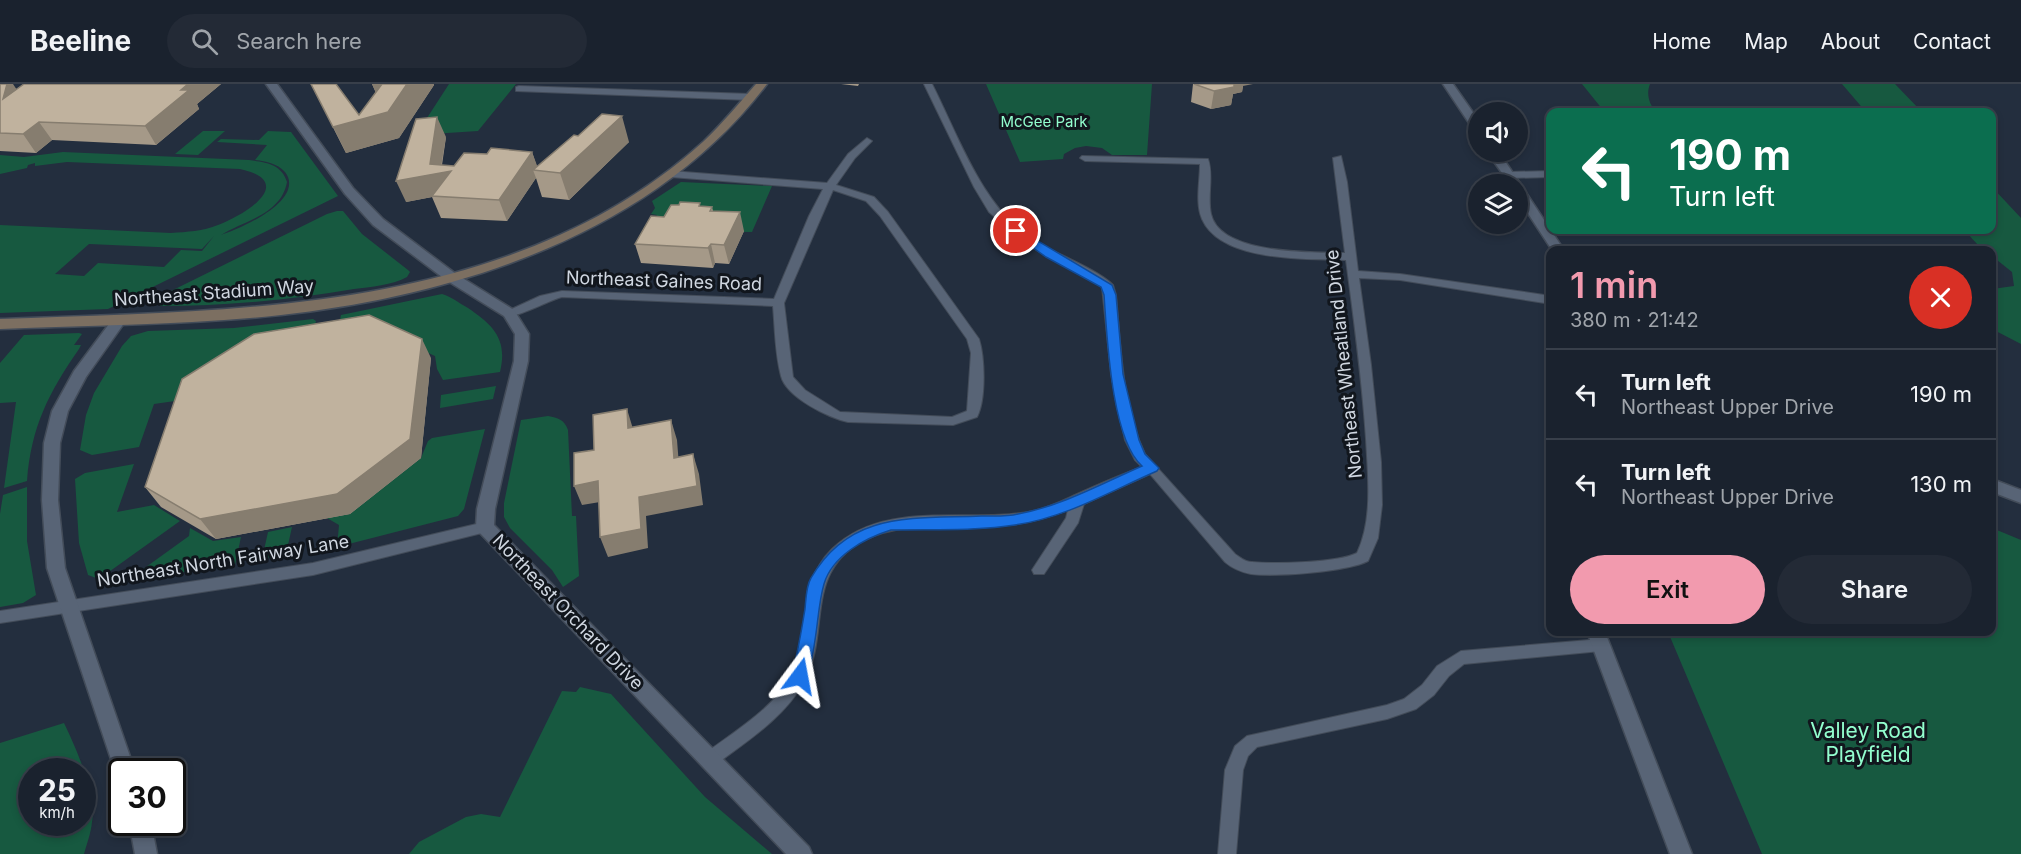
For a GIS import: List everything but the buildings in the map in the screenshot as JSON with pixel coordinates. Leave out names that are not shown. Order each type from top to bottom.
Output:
[{"type":"main road","name":"Northeast Stadium Way","points":[[0,324],[232,315],[306,307],[378,295],[451,277],[521,254],[585,226],[621,206],[671,174],[701,150],[762,84]]},
{"type":"street","points":[[271,84],[364,207],[400,241],[509,314]]},
{"type":"street","name":"Northeast Wheatland Drive","points":[[928,84],[979,187],[993,210],[1028,241],[1107,285],[1110,295],[1117,374],[1132,440],[1140,457],[1238,564],[1251,568],[1344,564],[1361,559],[1370,548],[1375,500],[1374,447],[1338,158]]},
{"type":"street","points":[[1448,84],[1468,114]]},
{"type":"street","points":[[519,89],[750,97]]},
{"type":"street","name":"Northeast Gaines Road","points":[[509,314],[544,298],[562,294],[778,303],[830,186],[856,149],[867,141]]},
{"type":"street","points":[[1085,158],[1205,161],[1206,217],[1212,230],[1225,239],[1249,249],[1351,257]]},
{"type":"street","points":[[671,174],[830,186],[862,195],[879,207],[973,339],[976,353],[975,407],[972,414],[953,421],[848,418],[823,408],[793,386],[787,378],[778,303]]},
{"type":"street","points":[[1528,180],[1546,175]]},
{"type":"street","points":[[1528,204],[1546,232]]},
{"type":"street","points":[[1354,274],[1400,277],[1546,299]]},
{"type":"street","name":"Northeast Orchard Drive","points":[[509,314],[522,334],[520,361],[488,498],[485,526],[801,854]]},
{"type":"street","points":[[120,318],[72,387],[57,420],[52,443],[50,500],[56,568],[121,758]]},
{"type":"street","points":[[710,760],[775,707],[800,676],[817,581],[836,554],[848,543],[872,531],[891,525],[1014,520],[1062,508],[1152,468]]},
{"type":"street","points":[[1996,487],[2021,497]]},
{"type":"street","points":[[1039,570],[1073,519],[1078,499]]},
{"type":"street","name":"Northeast North Fairway Lane","points":[[0,618],[313,569],[485,526]]},
{"type":"street","points":[[1227,854],[1234,770],[1241,750],[1253,741],[1387,712],[1410,704],[1428,690],[1443,671],[1461,658],[1599,638],[1681,854]]},
{"type":"street","points":[[143,836],[147,854]]},
{"type":"green space","points":[[449,84],[516,84],[478,131],[416,135]]},
{"type":"green space","name":"McGee Park","points":[[986,84],[1152,84],[1147,155],[1112,155],[1102,148],[1086,146],[1075,148],[1064,154],[1063,159],[1020,162]]},
{"type":"green space","points":[[1582,84],[1650,84],[1649,99],[1653,108],[1601,108]]},
{"type":"green space","points":[[1842,84],[1895,84],[1918,108],[1863,108]]},
{"type":"green space","points":[[203,131],[225,131],[198,155],[175,154]]},
{"type":"green space","points":[[268,131],[291,132],[338,196],[108,309],[0,313],[0,225],[171,233],[195,231],[218,225],[241,214],[261,198],[266,190],[265,182],[257,175],[240,169],[67,162],[35,166],[35,163],[28,165],[27,168],[0,174],[0,155],[24,157],[63,152],[249,160],[267,163],[281,171],[287,182],[277,202],[260,216],[221,235],[265,214],[284,197],[289,187],[288,177],[282,169],[269,163],[255,160],[267,145],[217,142],[221,139],[259,140]],"holes":[[[214,236],[202,251],[181,250],[164,267],[98,263],[84,276],[55,274],[89,244],[202,249]]]},
{"type":"green space","points":[[681,182],[772,186],[752,232],[642,231],[646,224],[652,224],[657,215],[651,214],[655,208],[652,201]]},
{"type":"green space","points":[[1996,191],[2021,218],[2021,344],[1996,331],[1996,288],[2014,286],[2012,272],[1996,259],[1996,246],[1980,246],[1969,234],[1996,234]]},
{"type":"green space","points":[[337,211],[343,211],[362,234],[408,270],[410,272],[407,277],[381,285],[282,299],[233,304],[160,306],[159,299],[173,290]]},
{"type":"green space","points":[[442,294],[468,308],[491,327],[502,350],[500,372],[443,380],[437,369],[435,356],[375,329],[337,334],[341,315]]},
{"type":"green space","points":[[313,319],[316,321],[313,334],[189,399],[154,404],[139,447],[92,455],[80,450],[86,415],[94,393],[122,346],[131,336],[148,331],[234,328]]},
{"type":"green space","points":[[82,334],[74,345],[81,345],[50,395],[37,427],[27,481],[4,488],[16,402],[0,403],[0,363],[24,335]]},
{"type":"green space","points":[[496,386],[493,399],[440,408],[441,395]]},
{"type":"green space","points":[[548,416],[565,423],[568,430],[572,516],[576,516],[579,576],[563,587],[552,570],[510,528],[504,517],[504,503],[521,420]]},
{"type":"green space","points":[[485,429],[464,509],[458,516],[337,547],[339,525],[327,518],[350,514],[421,458],[428,441],[432,438]]},
{"type":"green space","points":[[134,464],[117,512],[154,505],[180,521],[99,579],[88,575],[79,543],[75,479],[85,473]]},
{"type":"green space","points":[[27,487],[27,541],[36,595],[23,603],[0,607],[0,514],[3,495]]},
{"type":"green space","points":[[292,527],[286,554],[262,559],[268,532]]},
{"type":"green space","points":[[190,528],[213,541],[241,537],[235,565],[128,580],[189,536]]},
{"type":"green space","name":"Valley Road Playfield","points":[[1996,530],[2021,540],[2021,854],[1762,854],[1670,636],[1996,636]]},
{"type":"green space","points":[[580,687],[611,694],[705,797],[772,854],[409,854],[419,842],[466,817],[481,814],[500,817],[562,691],[576,692]]},
{"type":"green space","points":[[64,723],[79,758],[18,758],[18,836],[89,836],[84,854],[0,854],[0,743]]},
{"type":"route","points":[[800,676],[817,581],[825,567],[848,543],[872,531],[891,525],[1014,520],[1035,516],[1062,508],[1152,468],[1140,457],[1132,440],[1117,374],[1110,295],[1107,285],[1050,255],[1016,231]]}]
